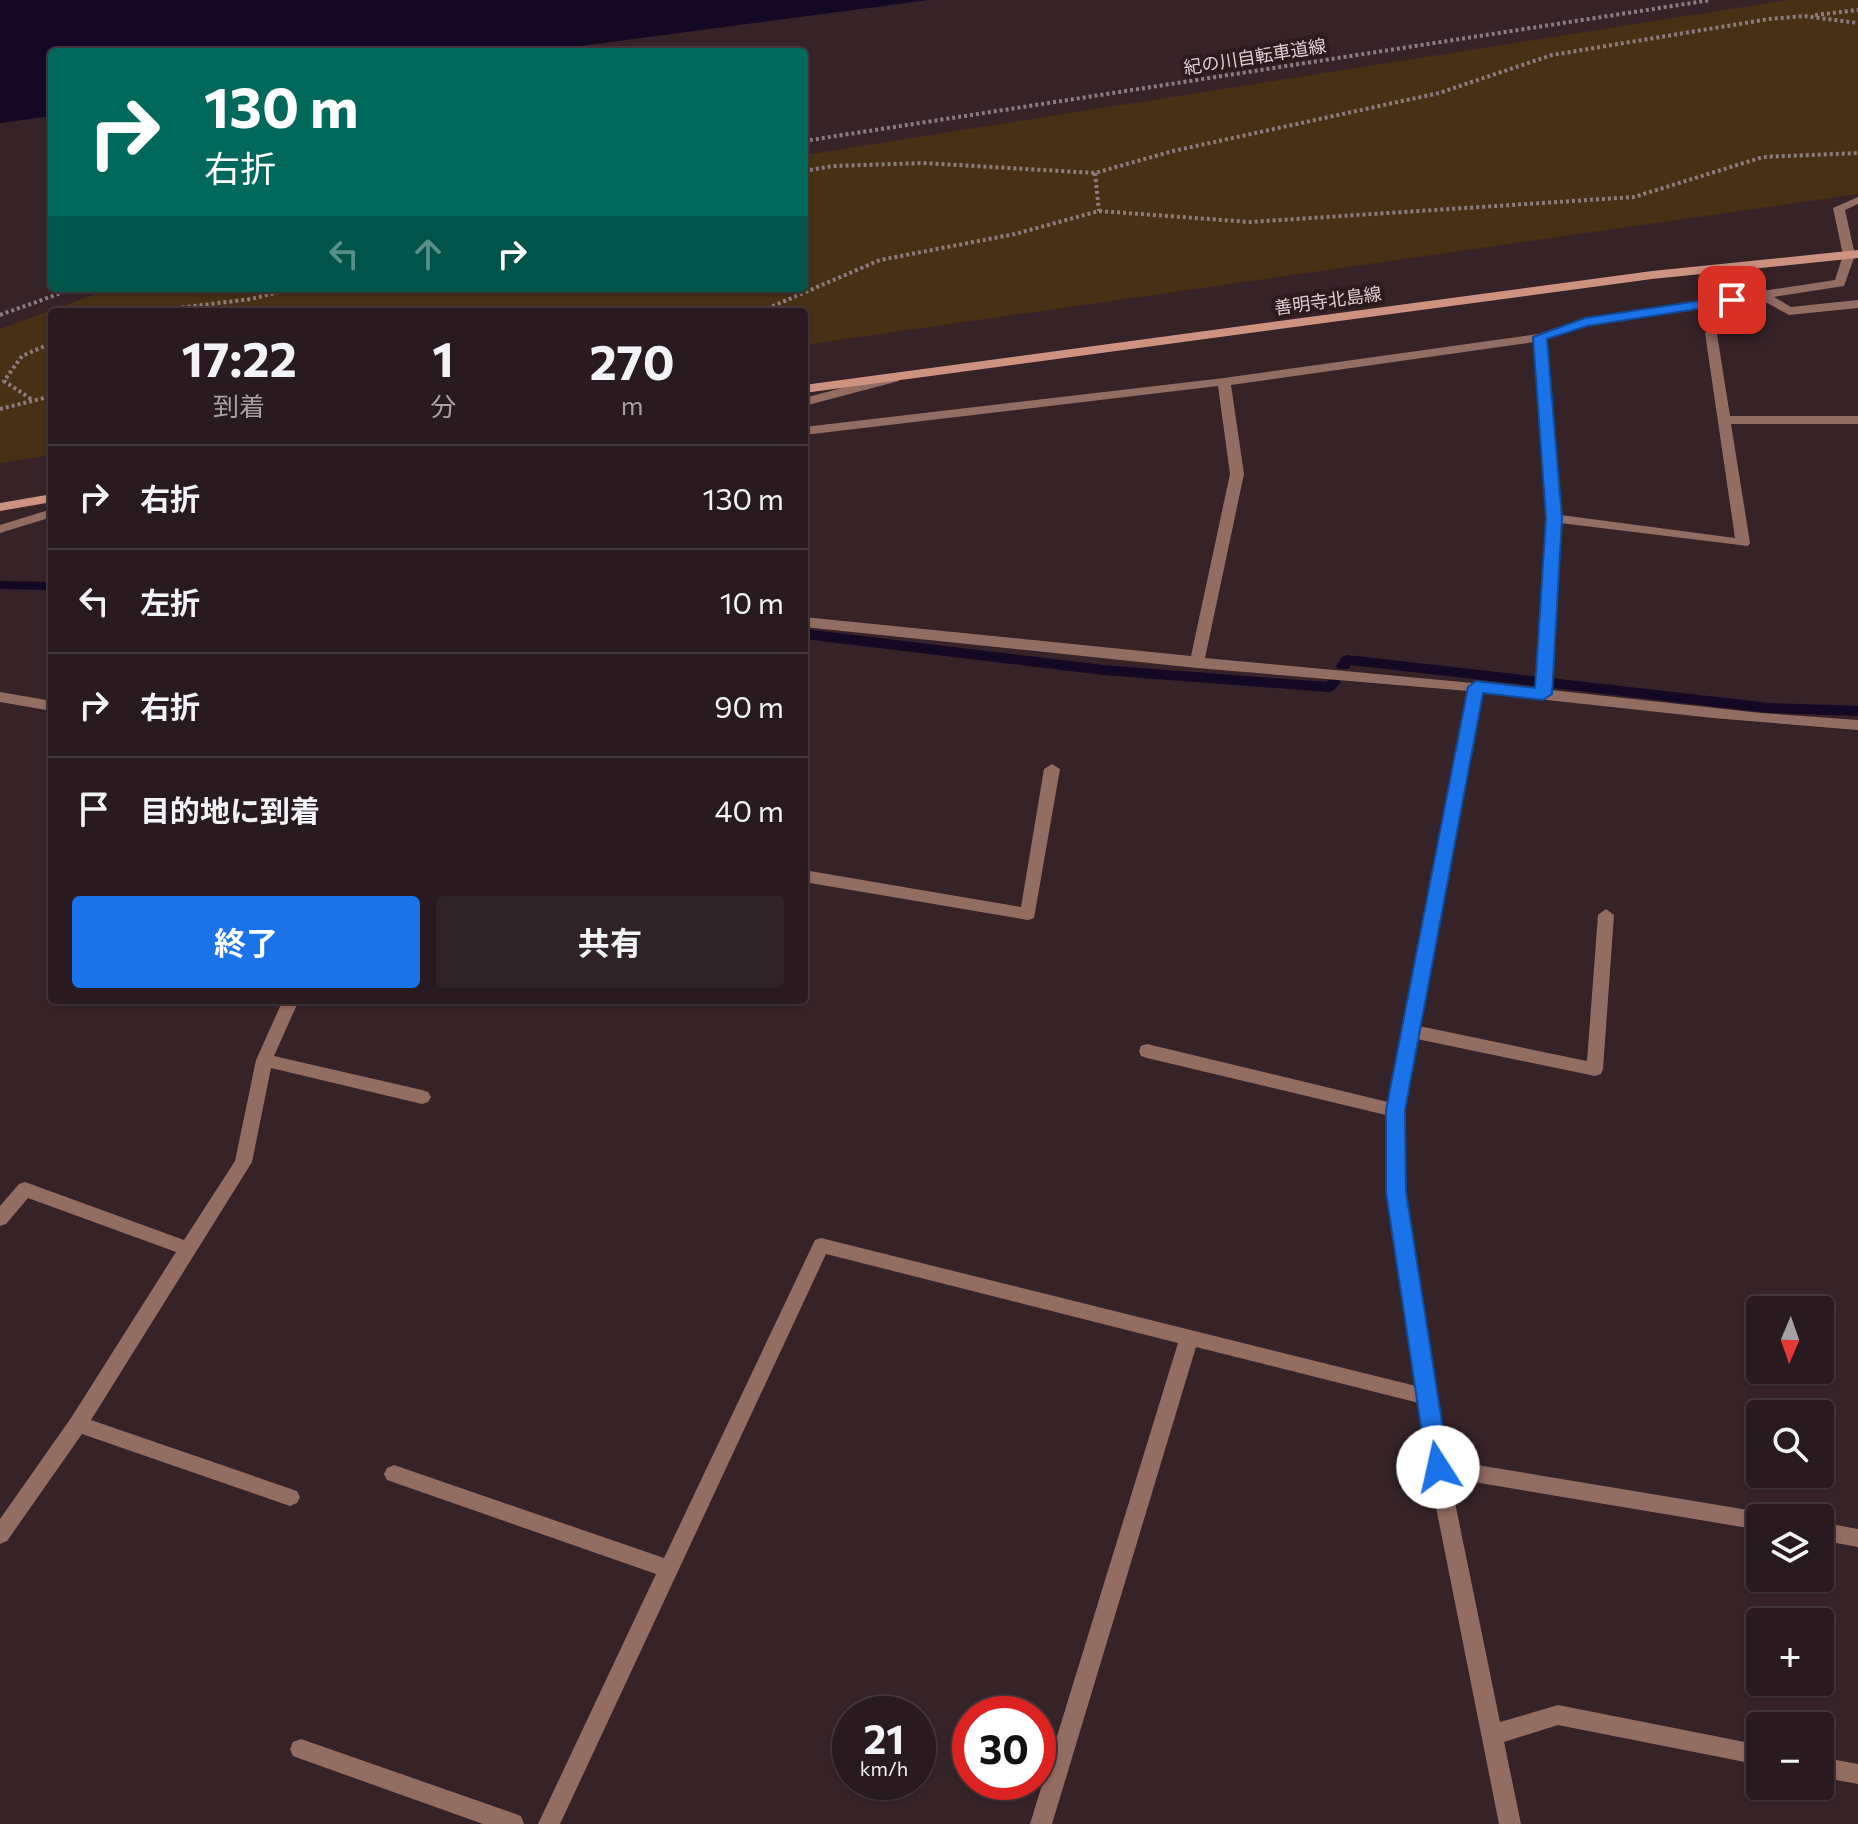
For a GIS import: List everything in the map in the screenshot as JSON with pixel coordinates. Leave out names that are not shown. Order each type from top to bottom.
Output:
[{"type":"main road","name":"善明寺北島線","points":[[808,389],[1652,275],[1853,255]]},
{"type":"main road","points":[[0,507],[48,499]]},
{"type":"street","points":[[808,431],[1224,382],[1540,337],[1585,322],[1840,283],[1853,255],[1839,208],[1858,200]]},
{"type":"street","points":[[1762,295],[1789,311],[1858,304]]},
{"type":"street","points":[[1554,518],[1743,543],[1711,333],[1762,295]]},
{"type":"street","points":[[1540,337],[1554,518],[1544,685]]},
{"type":"street","points":[[808,401],[896,378]]},
{"type":"street","points":[[1197,663],[1237,474],[1224,382]]},
{"type":"street","points":[[1723,420],[1858,420]]},
{"type":"street","points":[[0,529],[48,514]]},
{"type":"street","points":[[808,622],[1197,663],[1476,687],[1544,685],[1781,722],[1858,725]]},
{"type":"street","points":[[1476,687],[1395,1110],[1396,1192],[1438,1467],[1510,1824]]},
{"type":"street","points":[[0,697],[48,705]]},
{"type":"street","points":[[808,877],[1028,914],[1052,769]]},
{"type":"street","points":[[1411,1031],[1595,1069],[1606,915]]},
{"type":"street","points":[[0,1535],[78,1424],[243,1162],[264,1060],[289,1004]]},
{"type":"street","points":[[1147,1051],[1395,1110]]},
{"type":"street","points":[[264,1060],[422,1097]]},
{"type":"street","points":[[0,1219],[25,1189],[188,1249]]},
{"type":"street","points":[[549,1824],[821,1245],[1426,1397]]},
{"type":"street","points":[[1041,1824],[1189,1338]]},
{"type":"street","points":[[78,1424],[290,1497]]},
{"type":"street","points":[[1438,1467],[1746,1519]]},
{"type":"street","points":[[394,1474],[669,1569]]},
{"type":"street","points":[[1834,1534],[1858,1538]]},
{"type":"street","points":[[1492,1735],[1558,1715],[1746,1752]]},
{"type":"street","points":[[301,1749],[513,1824]]},
{"type":"street","points":[[1834,1770],[1858,1774]]},
{"type":"path","name":"紀の川自転車道線","points":[[808,140],[1711,0]]},
{"type":"path","points":[[808,170],[833,166],[923,163],[1095,173],[1173,151],[1439,93],[1552,55],[1769,19],[1858,10]]},
{"type":"path","points":[[1804,16],[1858,23]]},
{"type":"path","points":[[808,291],[880,260],[1015,234],[1099,211],[1250,222],[1634,197],[1763,157],[1858,153]]},
{"type":"path","points":[[1095,173],[1099,211]]},
{"type":"path","points":[[0,315],[64,292]]},
{"type":"path","points":[[178,308],[251,299],[279,292]]},
{"type":"path","points":[[768,308],[806,292]]},
{"type":"path","points":[[31,399],[4,381],[10,364],[27,351],[48,344]]},
{"type":"path","points":[[0,409],[48,397]]},
{"type":"shaded area","points":[[0,0],[929,0],[565,48],[48,48],[48,117],[0,123]]},
{"type":"shaded area","points":[[1788,0],[1858,0],[1858,194],[808,344],[808,308],[57,308],[101,292],[808,292],[808,154]]},
{"type":"shaded area","points":[[48,311],[48,456],[0,463],[0,329]]},
{"type":"waterway","points":[[0,585],[48,586]]},
{"type":"waterway","points":[[808,634],[1103,670],[1329,687],[1334,682]]},
{"type":"waterway","points":[[1343,666],[1347,660],[1770,708],[1858,711]]},
{"type":"route","points":[[1438,1467],[1396,1192],[1395,1110],[1476,687],[1543,694],[1554,518],[1540,337],[1585,322],[1732,300]]}]
